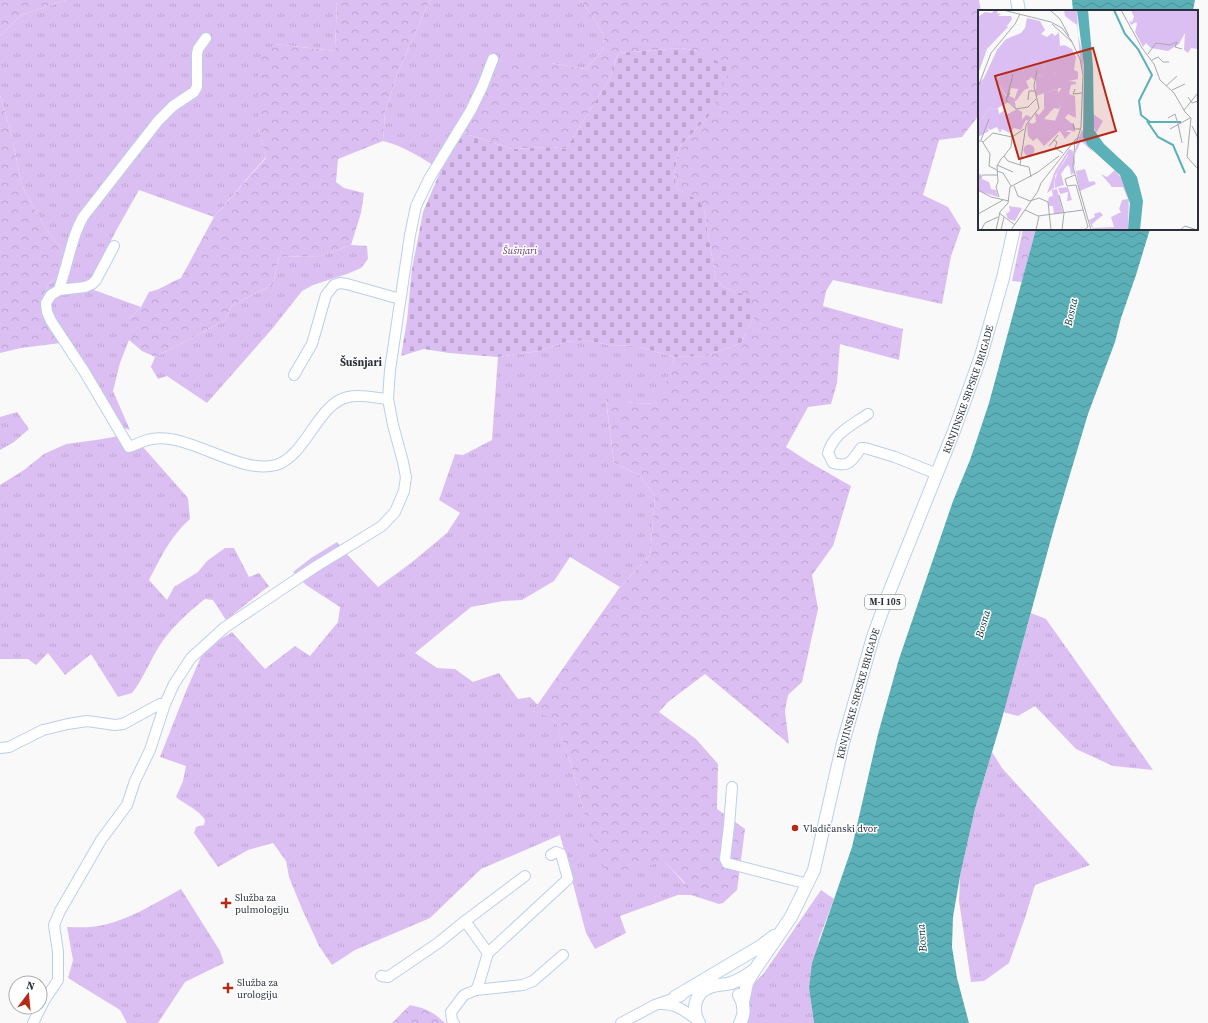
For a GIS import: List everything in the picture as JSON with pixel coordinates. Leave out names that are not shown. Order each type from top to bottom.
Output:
[{"type":"main road","points":[[1017,0],[1019,10]]},
{"type":"main road","name":"KRNJINSKE SRPSKE BRIGADE","points":[[754,971],[791,917],[808,884],[818,856],[843,743],[873,637],[888,595],[954,431],[981,356],[1003,278],[1014,230]]},
{"type":"main road","points":[[675,997],[761,946],[782,929]]},
{"type":"main road","name":"M-I 105","points":[[704,990],[716,985],[741,980],[754,971]]},
{"type":"main road","name":"M-I 105","points":[[740,1023],[743,1015],[743,1002],[748,983],[754,971]]},
{"type":"main road","points":[[722,985],[737,992],[743,1002]]},
{"type":"main road","points":[[698,1022],[694,1009],[697,998],[704,990]]},
{"type":"street","points":[[59,290],[77,227],[83,217],[158,121],[172,106],[194,92],[197,87],[197,54],[206,38]]},
{"type":"street","points":[[33,1023],[44,1001],[58,980],[58,952],[54,925],[60,911],[101,840],[127,805],[130,794],[150,750],[165,704],[174,684],[191,658],[219,632],[315,567],[382,526],[395,512],[404,491],[406,477],[388,399],[390,370],[400,299],[416,206],[429,179],[471,110],[493,59]]},
{"type":"street","points":[[114,246],[96,280],[92,284],[85,287],[59,290],[51,295],[46,303],[47,312],[51,321],[84,371],[129,448],[152,439],[170,439],[229,459],[265,466],[276,464],[285,461],[295,453],[326,412],[338,401],[348,397],[358,396],[388,399]]},
{"type":"street","points":[[294,375],[312,344],[326,296],[334,285],[340,283],[347,284],[400,299]]},
{"type":"street","points":[[868,414],[842,432],[833,441],[828,453],[833,463],[840,465],[846,464],[852,460],[861,448],[865,448],[895,457],[937,474]]},
{"type":"street","points":[[0,748],[9,747],[43,730],[68,724],[88,721],[115,725],[123,724],[160,704],[165,704]]},
{"type":"street","points":[[732,787],[725,859],[727,863],[808,884]]},
{"type":"street","points":[[476,990],[488,953],[568,879],[561,854],[556,852],[551,855]]},
{"type":"street","points":[[381,976],[388,977],[423,954],[525,876]]},
{"type":"street","points":[[465,921],[488,953]]},
{"type":"street","points":[[454,1023],[451,1012],[464,995],[476,990],[523,986],[533,981],[563,955]]},
{"type":"street","points":[[621,1023],[655,1005],[675,997],[704,990]]},
{"type":"street","points":[[655,1005],[666,1004],[677,1006],[698,1022]]},
{"type":"green space","points":[[0,0],[66,0],[21,15],[0,36]]},
{"type":"green space","points":[[66,0],[337,0],[335,51],[275,44],[258,128],[266,157],[214,217],[139,190],[93,275],[94,290],[141,307],[129,319],[129,340],[120,363],[113,391],[130,430],[118,426],[43,299],[48,284],[58,276],[63,252],[44,226],[22,186],[11,133],[0,95],[0,36],[21,15]]},
{"type":"green space","points":[[337,0],[430,0],[398,72],[385,112],[383,141],[338,159],[336,182],[344,188],[364,193],[361,213],[351,245],[321,256],[279,257],[273,284],[232,306],[224,321],[155,357],[142,351],[129,340],[129,319],[141,307],[149,292],[181,278],[214,217],[266,158],[258,128],[258,58],[275,44],[335,51]]},
{"type":"green space","points":[[430,0],[578,0],[583,3],[604,35],[602,51],[586,69],[551,63],[475,113],[441,170],[406,149],[383,141],[385,112],[398,72]]},
{"type":"green space","points":[[578,0],[979,0],[981,10],[978,10],[978,116],[962,137],[939,140],[923,195],[948,207],[961,228],[951,256],[942,304],[833,280],[826,291],[823,306],[903,329],[899,360],[840,344],[837,383],[831,404],[808,407],[786,447],[851,486],[833,546],[812,575],[818,609],[802,682],[788,695],[785,711],[789,744],[705,674],[668,702],[659,712],[696,739],[718,764],[717,809],[745,829],[737,890],[723,903],[719,904],[691,895],[678,895],[685,883],[665,862],[606,874],[583,809],[571,765],[555,719],[533,711],[620,587],[650,555],[655,496],[639,475],[614,463],[606,399],[634,403],[658,404],[675,357],[706,356],[741,343],[754,317],[736,292],[726,288],[716,280],[704,210],[699,202],[677,188],[674,175],[679,147],[709,116],[698,51],[681,48],[618,53],[610,78],[566,149],[553,147],[512,149],[464,133],[503,61],[551,63],[586,69],[602,51],[604,35],[583,3]]},
{"type":"green space","name":"Šušnjari","points":[[681,48],[698,51],[730,68],[709,116],[679,147],[674,175],[677,188],[700,202],[704,210],[716,280],[726,288],[749,297],[754,317],[741,343],[706,356],[675,357],[635,346],[609,345],[585,340],[566,342],[539,351],[498,357],[449,353],[424,349],[401,356],[407,320],[412,269],[423,212],[441,170],[464,133],[512,149],[553,147],[566,149],[610,78],[618,53]]},
{"type":"green space","points":[[0,95],[11,133],[22,186],[44,226],[63,252],[58,276],[48,284],[43,299],[69,342],[21,348],[0,353]]},
{"type":"green space","points":[[1023,230],[1036,230],[1022,282],[1012,281]]},
{"type":"green space","points":[[351,245],[367,246],[368,259],[361,268],[313,285],[302,291],[272,329],[207,403],[167,376],[158,379],[151,367],[155,357],[224,321],[232,306],[273,284],[279,257],[321,256]]},
{"type":"green space","points":[[585,340],[609,345],[635,346],[675,357],[659,404],[606,400],[614,463],[639,475],[655,496],[650,555],[620,587],[570,557],[554,581],[522,600],[503,601],[471,607],[415,653],[437,668],[455,669],[473,682],[499,673],[518,699],[530,697],[538,705],[533,711],[555,718],[571,765],[583,809],[665,862],[685,884],[678,895],[620,916],[626,933],[595,949],[586,933],[560,835],[481,869],[430,918],[355,950],[332,965],[319,946],[302,909],[289,877],[286,861],[273,843],[248,850],[218,867],[194,833],[196,827],[204,825],[205,820],[196,810],[176,797],[183,781],[186,766],[160,757],[186,691],[201,657],[211,645],[232,632],[265,669],[295,646],[310,656],[338,622],[340,607],[306,585],[293,572],[311,558],[337,542],[378,587],[411,563],[447,533],[460,513],[439,500],[455,454],[463,455],[492,440],[498,357],[539,351],[566,342]]},
{"type":"green space","points":[[17,412],[29,429],[14,442],[0,450],[0,417]]},
{"type":"green space","points":[[119,436],[143,447],[188,498],[190,519],[171,540],[149,580],[167,600],[174,587],[198,572],[207,561],[225,548],[234,548],[249,577],[259,573],[269,586],[226,620],[213,600],[205,599],[185,616],[168,634],[158,648],[143,677],[132,693],[118,697],[91,654],[65,675],[48,653],[36,665],[28,659],[0,659],[0,485],[24,470],[44,454],[66,444]]},
{"type":"green space","points":[[1031,613],[1046,619],[1153,770],[1113,766],[1076,749],[1035,706],[1018,716],[1003,712]]},
{"type":"green space","points":[[992,752],[1002,768],[1090,865],[1035,885],[1009,963],[984,981],[971,982],[959,901],[960,876],[975,809]]},
{"type":"green space","points":[[181,889],[220,951],[224,963],[185,982],[158,1023],[127,1023],[120,1010],[68,978],[73,960],[67,927],[94,927],[109,924],[131,916]]},
{"type":"green space","points":[[821,890],[834,899],[819,939],[809,988],[814,1023],[747,1023],[750,1014],[748,998],[755,982],[764,973]]},
{"type":"green space","points":[[410,1005],[429,1011],[445,1023],[392,1023]]},
{"type":"water","points":[[1072,0],[1195,0],[1193,10],[1073,10]]},
{"type":"water","name":"Bosna","points":[[1036,230],[1150,230],[1121,318],[1115,342],[1088,414],[1054,528],[1001,722],[975,809],[960,876],[953,917],[952,947],[957,978],[969,1023],[814,1023],[809,988],[812,963],[852,847],[878,734],[899,659],[953,501],[970,460],[989,403]]},
{"type":"place","name":"Vladičanski dvor","points":[[795,828]]},
{"type":"place","name":"Služba za pulmologiju","points":[[226,903]]},
{"type":"place","name":"Služba za urologiju","points":[[228,988]]},
{"type":"district","name":"Šušnjari","points":[[361,362]]}]
